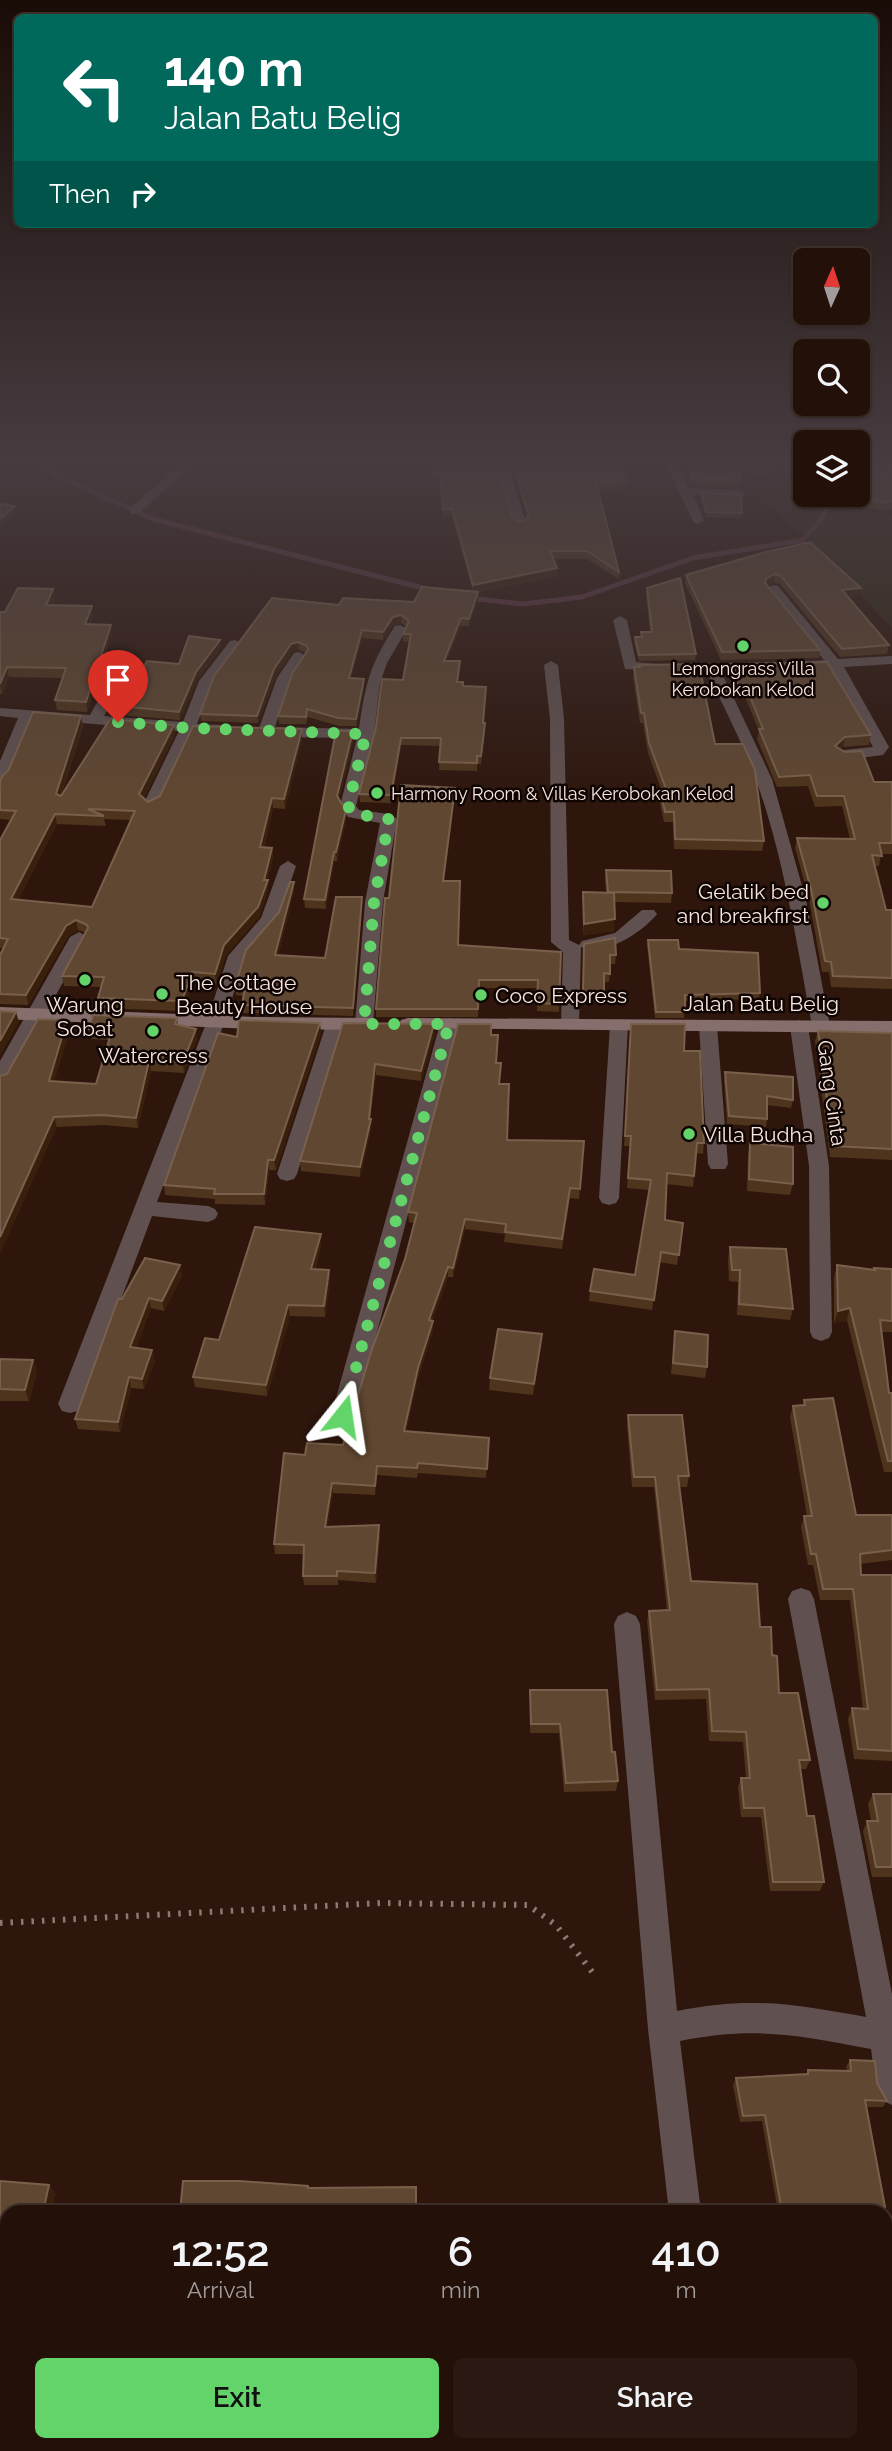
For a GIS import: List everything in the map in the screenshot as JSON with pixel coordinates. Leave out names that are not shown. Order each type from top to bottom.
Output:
[{"type":"street","points":[[774,589],[835,665],[881,747],[878,752],[842,755]]},
{"type":"street","points":[[620,620],[626,657],[631,668],[676,668]]},
{"type":"street","points":[[364,1024],[374,902],[389,819],[354,814],[348,806],[366,734],[373,683],[380,663],[400,629]]},
{"type":"street","points":[[151,805],[188,728],[206,681],[235,644]]},
{"type":"street","points":[[253,731],[299,656]]},
{"type":"street","points":[[780,666],[892,660]]},
{"type":"street","points":[[551,664],[557,719],[559,942],[566,947],[572,947],[621,937],[648,915]]},
{"type":"street","points":[[712,667],[764,779],[797,900],[821,1026]]},
{"type":"street","points":[[94,720],[119,676]]},
{"type":"street","points":[[0,712],[188,728],[366,734]]},
{"type":"street","points":[[0,780],[27,715]]},
{"type":"street","points":[[70,1404],[142,1208],[216,1021],[237,956],[269,919],[288,866]]},
{"type":"street","points":[[0,1077],[79,937]]},
{"type":"street","points":[[570,1024],[572,947]]},
{"type":"street","name":"Jalan Batu Belig","points":[[0,1013],[335,1025],[892,1027]]},
{"type":"street","points":[[343,1416],[449,1024]]},
{"type":"street","points":[[609,1198],[619,1024]]},
{"type":"street","points":[[287,1174],[335,1025]]},
{"type":"street","points":[[708,1026],[718,1164]]},
{"type":"street","name":"Gang Cinta","points":[[799,1026],[819,1166],[821,1332]]},
{"type":"street","points":[[142,1208],[208,1214]]},
{"type":"street","points":[[801,1599],[888,2037],[892,2089]]},
{"type":"street","points":[[627,1624],[663,2029],[684,2205]]},
{"type":"street","points":[[663,2029],[716,2018],[744,2016],[847,2028],[888,2037]]},
{"type":"path","points":[[0,1923],[380,1903],[528,1905],[556,1925],[593,1973]]},
{"type":"shaded area","points":[[844,577],[892,577],[892,628]]},
{"type":"building","points":[[471,577],[511,577],[473,585]]},
{"type":"building","points":[[687,577],[769,577],[765,583],[820,650],[722,652]]},
{"type":"building","points":[[782,577],[849,577],[861,588],[842,590],[889,645],[842,649]]},
{"type":"building","points":[[680,578],[696,654],[639,655],[635,637],[642,637],[641,632],[652,632],[647,588]]},
{"type":"building","points":[[422,587],[478,592],[469,619],[461,618],[444,661],[460,661],[457,682],[463,682],[463,686],[486,687],[485,723],[481,756],[477,756],[477,763],[439,762],[441,738],[401,738],[391,795],[359,794],[376,727],[382,679],[403,680],[411,634],[403,634],[409,621],[401,615],[393,617],[383,632],[362,630],[349,678],[364,679],[356,719],[338,718],[307,709],[306,717],[278,716],[293,672],[308,650],[307,646],[298,642],[291,644],[274,669],[257,716],[200,714],[214,676],[272,598],[339,605],[343,598],[414,602]]},
{"type":"building","points":[[18,588],[53,589],[46,605],[92,606],[85,624],[111,625],[86,702],[55,700],[66,668],[7,667],[0,684],[0,612],[5,612]]},
{"type":"building","points":[[189,636],[220,640],[196,672],[179,712],[119,706],[147,661],[179,664]]},
{"type":"building","points":[[827,662],[871,735],[845,737],[835,746],[845,752],[862,751],[874,782],[892,782],[892,843],[879,843],[882,856],[872,855],[886,910],[892,910],[892,978],[833,976],[831,962],[825,961],[811,889],[797,838],[855,839],[844,796],[817,796],[810,775],[779,777],[759,729],[763,729],[745,684],[738,684],[728,664]]},
{"type":"building","points":[[699,664],[715,744],[743,744],[755,770],[764,841],[675,839],[674,812],[665,812],[660,789],[666,789],[649,743],[644,713],[641,713],[634,667]]},
{"type":"building","points":[[33,712],[81,716],[56,794],[61,796],[110,719],[174,725],[139,794],[148,802],[160,796],[193,726],[302,729],[284,799],[272,798],[260,847],[272,848],[264,880],[268,880],[258,907],[224,945],[215,974],[192,972],[182,1001],[98,998],[104,977],[62,976],[88,928],[76,920],[66,926],[26,995],[0,994],[0,955],[8,939],[0,938],[0,840],[16,811],[0,810],[0,781],[8,771]],"holes":[[[88,809],[135,811],[92,907],[11,899],[55,814],[104,816]]]},
{"type":"building","points":[[336,731],[353,731],[337,796],[346,810],[334,852],[325,900],[304,899]]},
{"type":"building","points":[[401,785],[455,788],[443,881],[460,881],[458,945],[561,952],[559,1004],[537,1003],[538,980],[479,980],[478,1009],[376,1009],[385,898],[389,898]]},
{"type":"building","points":[[606,870],[671,871],[672,893],[608,892]]},
{"type":"building","points":[[290,882],[294,882],[275,955],[325,958],[336,897],[362,897],[353,1008],[242,1005],[245,987],[235,987],[246,950],[279,912]]},
{"type":"building","points":[[583,892],[614,893],[615,919],[584,924]]},
{"type":"building","points":[[615,938],[616,955],[610,955],[610,974],[604,973],[604,992],[583,991],[584,944]]},
{"type":"building","points":[[648,940],[678,940],[679,949],[758,953],[760,993],[685,995],[685,1012],[656,1012]]},
{"type":"building","points":[[0,1011],[16,1012],[0,1041]]},
{"type":"building","points":[[93,1015],[177,1018],[175,1024],[196,1029],[183,1062],[149,1061],[136,1118],[102,1115],[54,1117],[0,1237],[0,1076],[7,1074],[38,1019],[67,1020],[49,1081],[96,1084],[112,1030],[89,1029]]},
{"type":"building","points":[[239,1020],[320,1023],[274,1160],[268,1160],[264,1194],[214,1194],[215,1189],[164,1185],[218,1033],[237,1037]]},
{"type":"building","points":[[343,1023],[434,1024],[421,1071],[375,1064],[371,1119],[360,1167],[300,1161]]},
{"type":"building","points":[[458,1024],[491,1024],[491,1035],[498,1035],[496,1063],[501,1063],[499,1084],[509,1084],[507,1140],[584,1141],[580,1189],[570,1188],[562,1239],[505,1232],[506,1224],[465,1219],[453,1268],[448,1267],[429,1320],[433,1321],[418,1368],[404,1431],[489,1438],[487,1469],[418,1463],[417,1468],[377,1466],[375,1486],[332,1483],[325,1527],[379,1525],[375,1573],[337,1571],[337,1576],[303,1576],[304,1545],[274,1544],[284,1453],[305,1455],[307,1443],[343,1445],[371,1352],[405,1259],[417,1213],[408,1212]]},
{"type":"building","points":[[631,1024],[685,1024],[684,1051],[700,1051],[704,1143],[697,1143],[694,1176],[667,1173],[665,1220],[683,1223],[679,1255],[661,1252],[654,1300],[590,1291],[594,1269],[635,1275],[651,1180],[628,1178],[631,1136],[625,1136]]},
{"type":"building","points":[[818,1031],[892,1033],[892,1149],[833,1146]]},
{"type":"building","points":[[725,1072],[793,1077],[793,1100],[767,1096],[767,1119],[729,1116]]},
{"type":"building","points":[[750,1143],[793,1147],[793,1184],[749,1179]]},
{"type":"building","points":[[255,1227],[321,1234],[311,1269],[329,1270],[324,1306],[288,1305],[266,1385],[193,1377],[205,1338],[219,1340]]},
{"type":"building","points":[[730,1247],[786,1249],[793,1309],[739,1304],[740,1270],[732,1270]]},
{"type":"building","points":[[145,1258],[180,1265],[162,1301],[149,1298],[130,1347],[152,1350],[142,1379],[129,1377],[118,1422],[75,1419],[118,1299],[122,1299]]},
{"type":"building","points":[[837,1265],[875,1270],[874,1268],[892,1269],[892,1321],[880,1320],[889,1393],[892,1393],[892,1461],[888,1461],[850,1308],[838,1311]]},
{"type":"building","points":[[498,1329],[542,1334],[534,1384],[490,1378]]},
{"type":"building","points":[[675,1331],[708,1335],[707,1367],[673,1363]]},
{"type":"building","points":[[0,1359],[33,1360],[25,1390],[0,1389]]},
{"type":"building","points":[[833,1398],[856,1515],[892,1515],[892,1550],[860,1554],[861,1575],[892,1575],[892,1751],[858,1749],[852,1708],[868,1709],[853,1589],[823,1589],[816,1554],[811,1554],[804,1516],[812,1516],[793,1406],[805,1405],[804,1400]]},
{"type":"building","points":[[628,1415],[682,1415],[689,1476],[678,1476],[691,1581],[757,1584],[760,1627],[771,1627],[772,1655],[777,1656],[779,1693],[798,1693],[810,1760],[799,1760],[807,1816],[814,1816],[824,1882],[773,1882],[764,1808],[744,1808],[741,1778],[750,1778],[746,1732],[712,1731],[709,1689],[657,1690],[649,1611],[670,1610],[655,1477],[634,1477]]},
{"type":"building","points":[[530,1690],[607,1690],[612,1752],[615,1752],[618,1781],[566,1783],[560,1724],[531,1724]]},
{"type":"building","points":[[873,1794],[892,1794],[892,1867],[876,1867],[867,1821],[878,1821]]},
{"type":"building","points":[[850,2060],[875,2061],[877,2083],[887,2101],[865,2100],[885,2205],[781,2205],[765,2115],[743,2116],[736,2078],[808,2074],[808,2070],[851,2071]]},
{"type":"building","points":[[0,2181],[49,2185],[45,2205],[0,2205]]},
{"type":"building","points":[[183,2181],[240,2181],[308,2188],[416,2187],[416,2205],[181,2205]]},
{"type":"waterway","points":[[382,577],[431,590]]},
{"type":"waterway","points":[[468,598],[523,604],[582,597],[638,577]]},
{"type":"place","name":"Lemongrass Villa Kerobokan Kelod","points":[[743,646]]},
{"type":"place","name":"Harmony Room & Villas Kerobokan Kelod","points":[[377,793]]},
{"type":"place","name":"Gelatik bed and breakfirst","points":[[823,903]]},
{"type":"place","name":"Warung Sobat","points":[[85,980]]},
{"type":"place","name":"The Cottage Beauty House","points":[[162,994]]},
{"type":"place","name":"Coco Express","points":[[481,995]]},
{"type":"place","name":"Watercress","points":[[153,1031]]},
{"type":"place","name":"Villa Budha","points":[[689,1134]]},
{"type":"route","points":[[118,722],[266,732],[366,734],[348,806],[354,814],[389,819],[374,902],[364,1024],[449,1024],[343,1416]]}]
